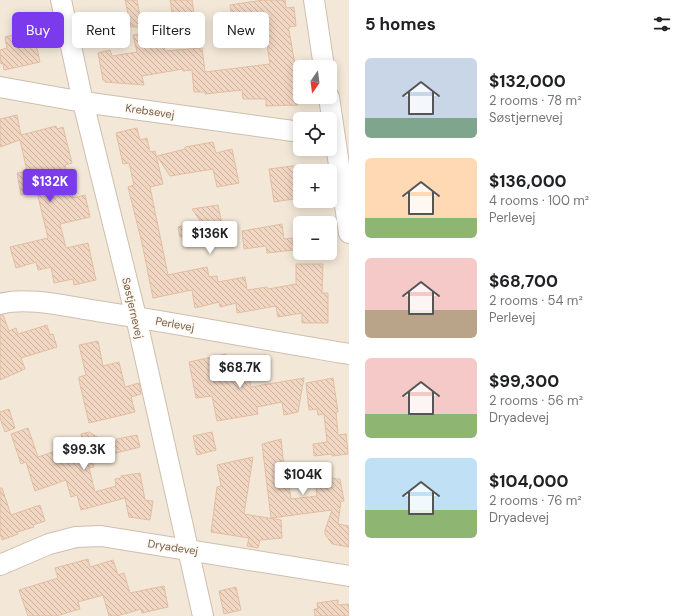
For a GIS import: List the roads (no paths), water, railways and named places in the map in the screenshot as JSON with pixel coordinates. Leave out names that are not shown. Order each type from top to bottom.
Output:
[{"type":"street","name":"Søstjernevej","points":[[62,0],[84,102],[136,317],[203,616]]},
{"type":"street","points":[[314,0],[323,60]]},
{"type":"street","name":"Krebsevej","points":[[0,87],[84,102],[293,131]]},
{"type":"street","points":[[331,104],[338,138],[349,233]]},
{"type":"street","name":"Perlevej","points":[[0,304],[23,301],[136,317],[349,354]]},
{"type":"street","name":"Dryadevej","points":[[0,565],[50,544],[76,537],[101,536],[349,576]]}]
